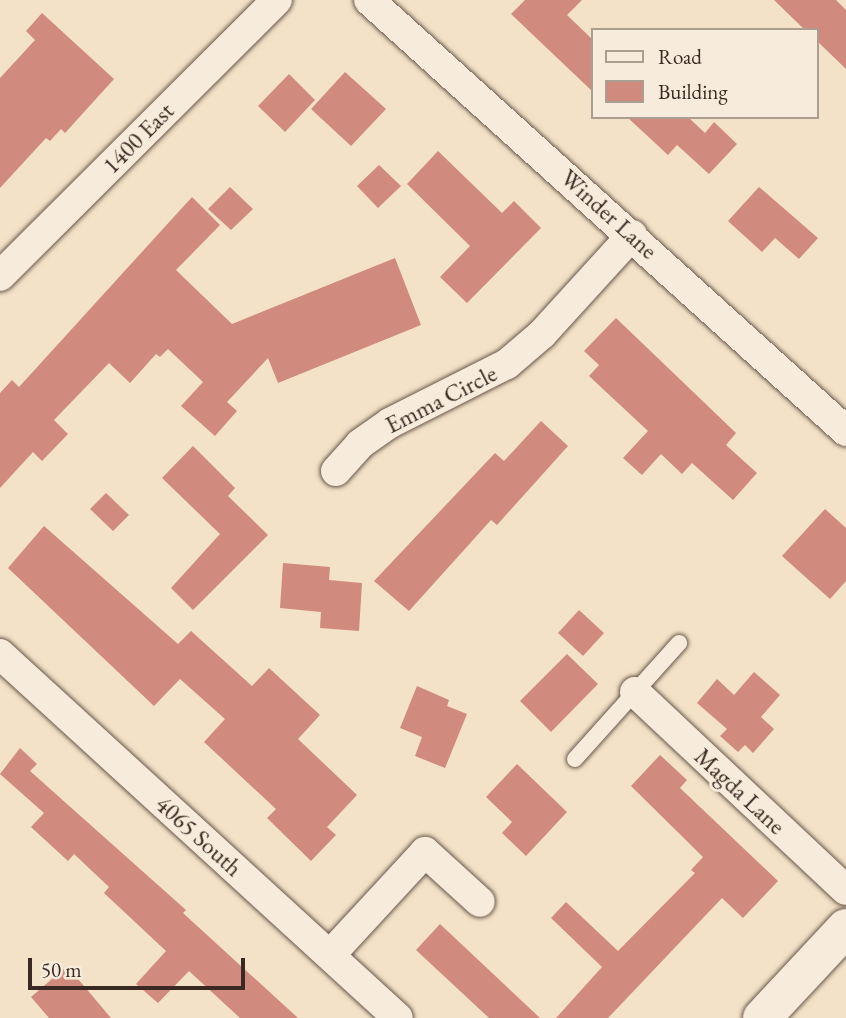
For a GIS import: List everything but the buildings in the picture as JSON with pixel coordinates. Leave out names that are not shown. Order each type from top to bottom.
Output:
[{"type":"main road","points":[[762,1018],[846,928]]},
{"type":"street","name":"1400 East","points":[[0,276],[277,0]]},
{"type":"street","name":"Winder Lane","points":[[369,0],[632,235],[846,432]]},
{"type":"street","name":"Emma Circle","points":[[336,471],[360,444],[390,423],[507,365],[542,334],[632,235]]},
{"type":"street","name":"4065 South","points":[[0,654],[398,1018]]},
{"type":"street","name":"Magda Lane","points":[[635,692],[846,890]]},
{"type":"street","points":[[330,955],[425,852],[480,902]]},
{"type":"lane","points":[[575,758],[679,643]]}]
